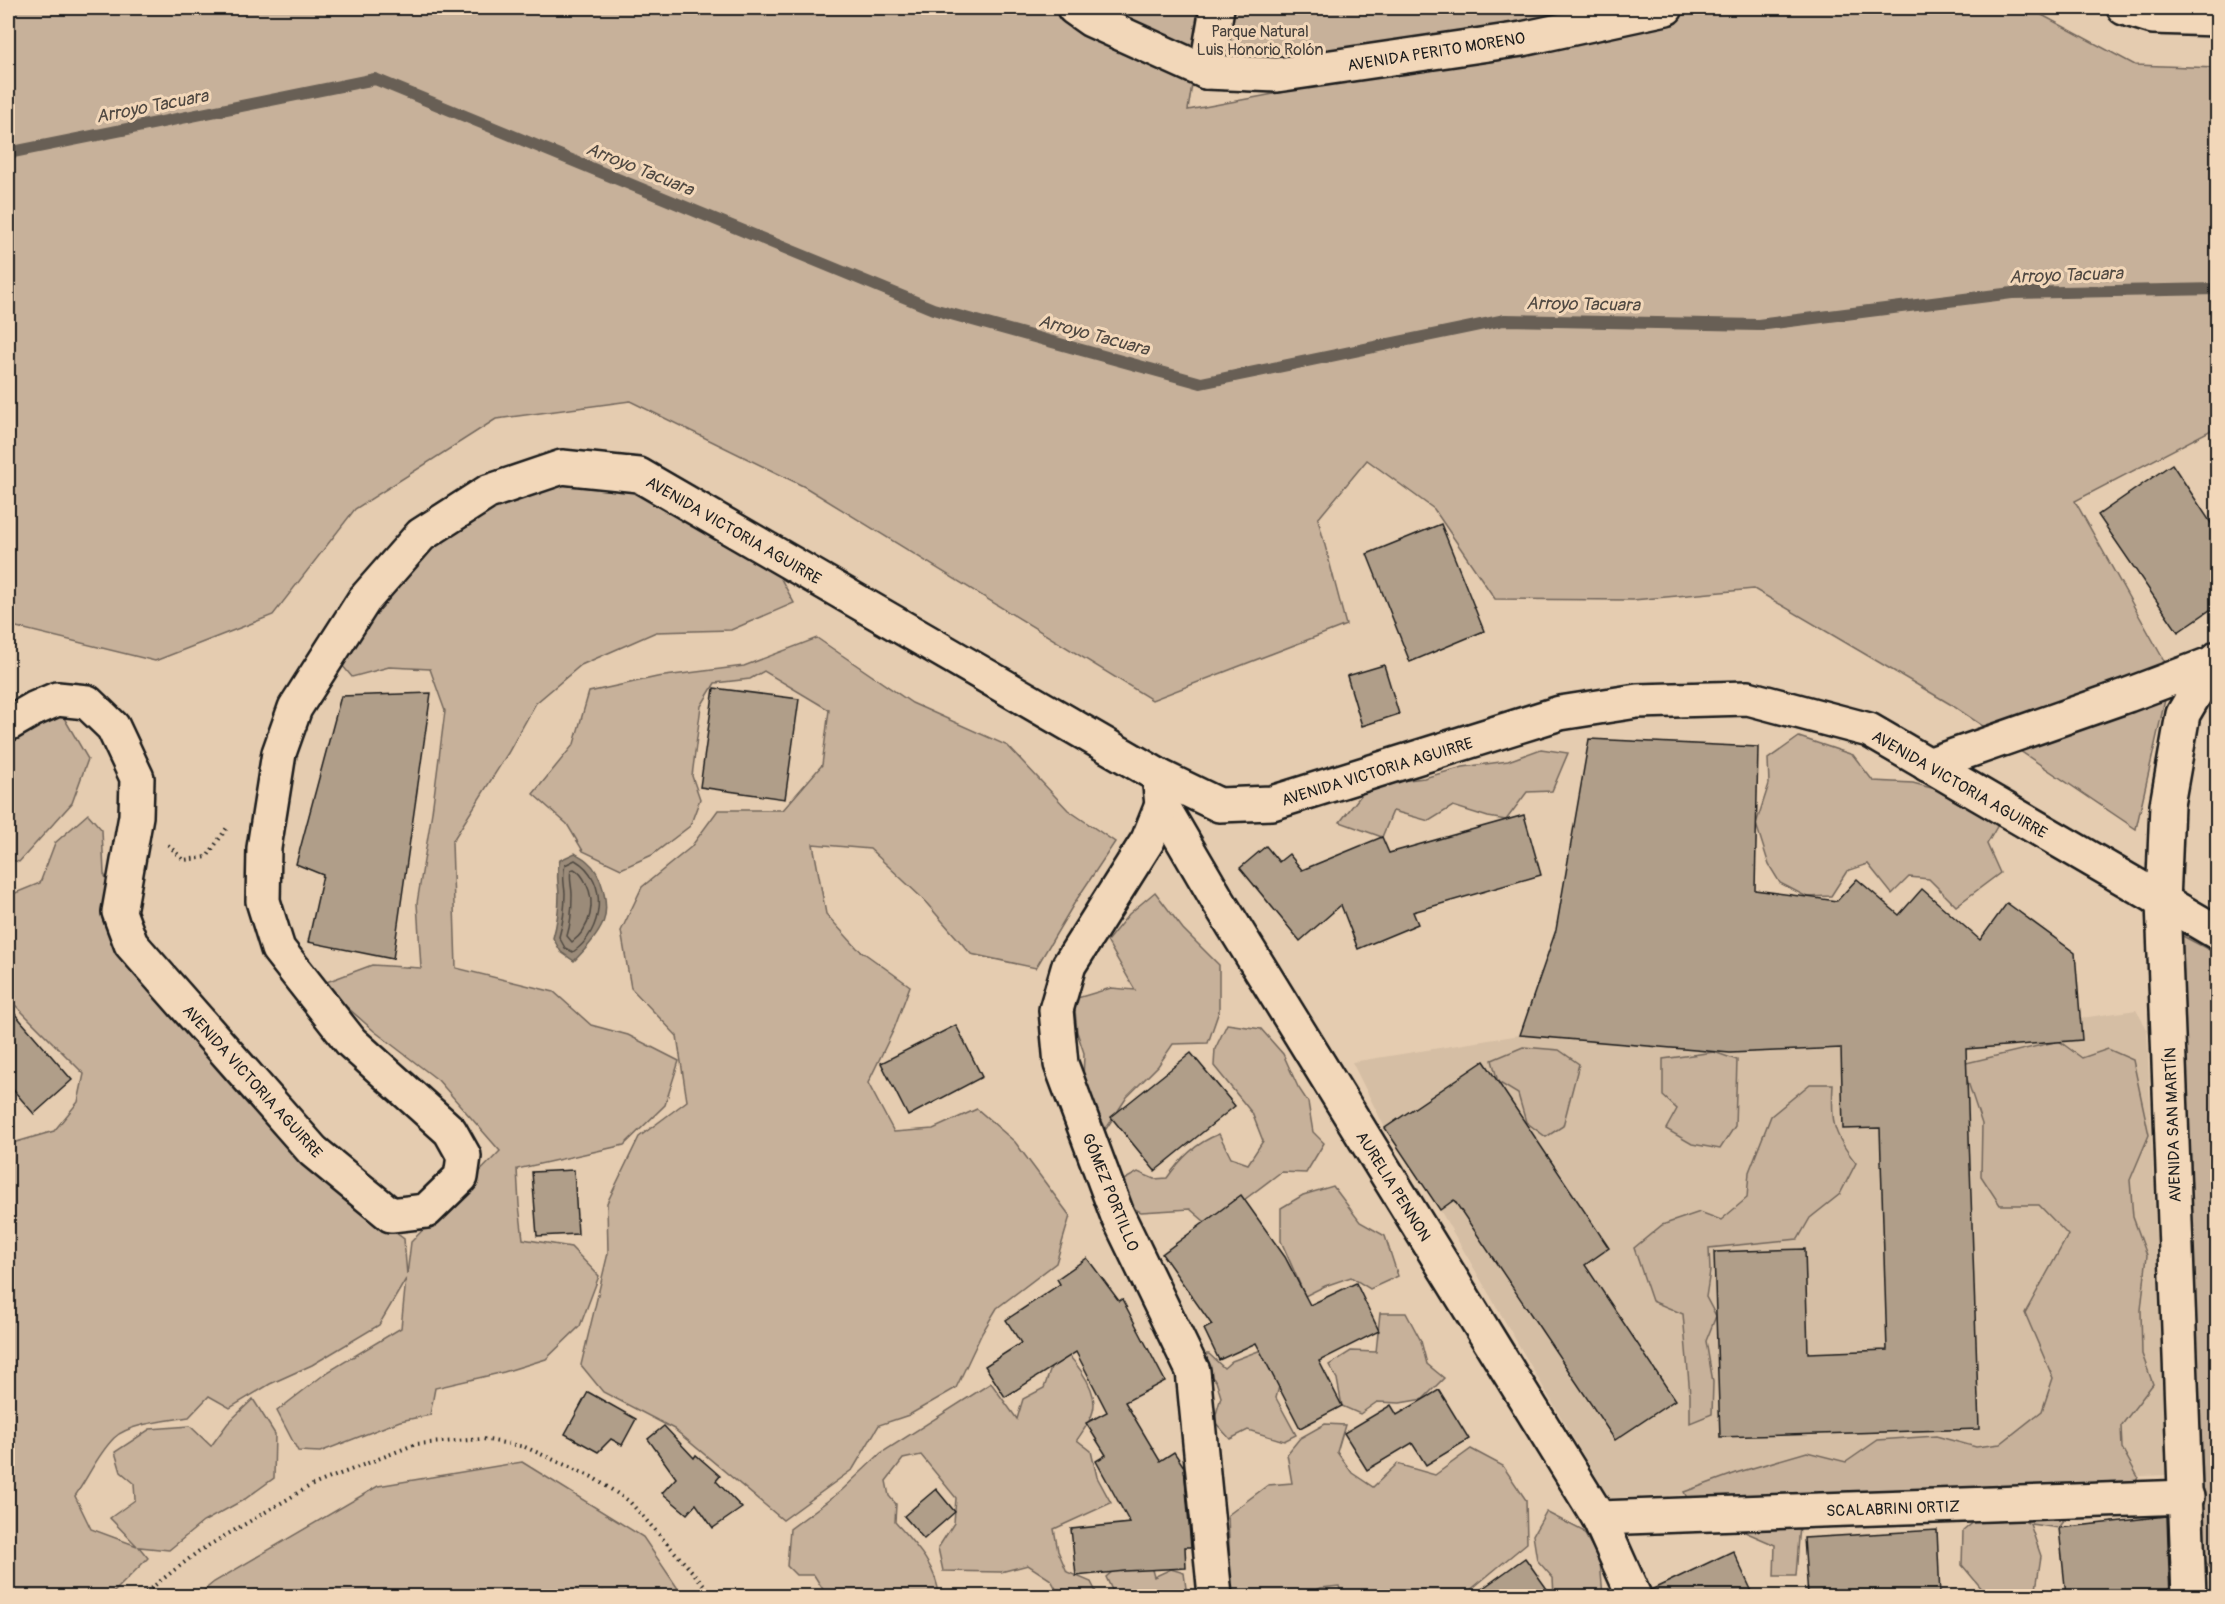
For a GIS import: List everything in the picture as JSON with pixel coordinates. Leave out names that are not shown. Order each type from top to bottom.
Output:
[{"type":"main road","name":"AVENIDA PERITO MORENO","points":[[1074,8],[1091,20],[1206,72],[1277,75],[1522,39],[1666,8]]},
{"type":"main road","points":[[1206,72],[1217,8]]},
{"type":"main road","points":[[2124,8],[2153,17],[2217,19]]},
{"type":"main road","name":"AVENIDA VICTORIA AGUIRRE","points":[[8,724],[57,699],[87,702],[113,727],[137,778],[136,816],[119,912],[131,944],[313,1151],[391,1215],[426,1211],[461,1177],[464,1156],[450,1131],[351,1042],[278,949],[263,901],[264,848],[279,753],[295,708],[364,600],[421,535],[488,492],[562,467],[639,475],[1161,790],[1219,805],[1272,803],[1560,713],[1637,701],[1748,698],[1869,730],[2217,933]]},
{"type":"main road","name":"AVENIDA SAN MARTÍN","points":[[1929,765],[2128,695],[2215,660]]},
{"type":"main road","name":"AVENIDA SAN MARTÍN","points":[[2189,1596],[2163,902],[2167,805],[2183,714],[2215,660]]},
{"type":"main road","name":"AURELIA PENNON","points":[[1161,790],[1216,899],[1599,1518],[1634,1596]]},
{"type":"main road","name":"GÓMEZ PORTILLO","points":[[1161,790],[1148,840],[1069,964],[1056,1010],[1062,1064],[1117,1214],[1193,1371],[1215,1596]]},
{"type":"main road","name":"SCALABRINI ORTIZ","points":[[1599,1518],[2187,1497]]},
{"type":"path","points":[[136,816],[184,860],[207,857],[233,819]]},
{"type":"path","points":[[141,1596],[199,1551],[310,1485],[416,1443],[483,1439],[525,1447],[592,1477],[629,1501],[714,1596]]},
{"type":"shaded area","points":[[2136,1010],[2147,1029],[2166,1475],[1608,1498],[1440,1210],[1385,1128],[1352,1062],[1520,1035],[1730,1053],[1891,1046]]},
{"type":"green space","points":[[8,8],[1204,8],[1188,110],[1589,35],[1708,8],[2029,8],[2135,65],[2217,68],[2217,429],[2075,501],[2171,673],[2136,829],[1950,704],[1754,589],[1633,600],[1495,599],[1434,509],[1367,460],[1318,519],[1346,625],[1152,700],[805,487],[630,401],[496,419],[355,509],[273,615],[155,661],[8,625]]},
{"type":"green space","name":"Parque Natural Luis Honorio Rolón","points":[[1217,8],[1666,8],[1206,72]]},
{"type":"green space","points":[[559,474],[753,527],[794,603],[731,630],[656,632],[581,665],[536,703],[508,753],[452,842],[456,968],[554,992],[591,1025],[628,1035],[679,1061],[665,1105],[624,1145],[517,1169],[523,1239],[571,1247],[599,1276],[580,1326],[546,1359],[504,1372],[435,1388],[430,1415],[400,1421],[320,1452],[298,1451],[277,1411],[326,1373],[401,1328],[406,1279],[379,1325],[312,1365],[270,1384],[230,1408],[209,1396],[189,1417],[149,1423],[120,1433],[103,1451],[75,1496],[91,1529],[137,1546],[110,1518],[135,1500],[134,1483],[121,1472],[115,1452],[150,1429],[190,1426],[211,1446],[228,1423],[253,1399],[275,1434],[274,1478],[245,1499],[203,1522],[169,1550],[139,1547],[148,1558],[110,1596],[8,1596],[8,1138],[13,1143],[54,1131],[78,1102],[84,1074],[8,998],[8,896],[40,883],[55,843],[88,814],[102,830],[104,874],[128,922],[368,1212],[404,1239],[407,1275],[411,1242],[500,1151],[438,1080],[374,1031],[321,984],[372,965],[421,968],[417,903],[445,711],[430,669],[389,667],[352,677],[332,653],[411,533]]},
{"type":"green space","points":[[817,638],[912,703],[1008,746],[1068,810],[1115,842],[1075,902],[1036,968],[971,954],[922,898],[870,849],[813,844],[826,914],[857,948],[910,986],[894,1029],[868,1083],[894,1132],[933,1129],[977,1109],[1015,1142],[1070,1216],[1056,1263],[997,1308],[982,1333],[956,1388],[909,1415],[879,1425],[853,1469],[783,1520],[674,1429],[603,1392],[581,1365],[608,1253],[607,1203],[639,1137],[687,1101],[677,1036],[631,988],[621,931],[642,887],[691,847],[718,810],[783,810],[822,765],[829,710],[764,671],[750,679],[715,683],[701,706],[692,776],[700,799],[690,826],[652,855],[621,869],[583,851],[567,824],[533,794],[574,744],[589,692],[657,677],[744,666]]},
{"type":"green space","points":[[60,711],[88,759],[72,803],[19,862],[8,859],[8,719]]},
{"type":"green space","points":[[1799,737],[1853,755],[1873,781],[1913,783],[1950,793],[1999,823],[1987,844],[2000,873],[1956,906],[1929,879],[1909,877],[1892,894],[1868,864],[1847,871],[1831,896],[1807,897],[1780,883],[1769,865],[1756,824],[1769,784],[1768,759]]},
{"type":"green space","points":[[1541,749],[1568,753],[1552,791],[1527,792],[1506,820],[1453,806],[1429,821],[1393,811],[1382,837],[1340,822],[1369,785],[1424,778],[1463,767],[1508,761]]},
{"type":"green space","points":[[1155,892],[1183,929],[1219,965],[1219,1011],[1208,1043],[1173,1044],[1158,1066],[1127,1097],[1106,1129],[1083,1083],[1084,1053],[1077,1032],[1074,999],[1111,988],[1135,990],[1107,941],[1129,914]]},
{"type":"green space","points":[[2177,933],[2217,954],[2217,1583],[2203,1556]]},
{"type":"green space","points":[[1227,1024],[1261,1029],[1283,1054],[1298,1087],[1308,1102],[1313,1132],[1324,1143],[1306,1173],[1281,1172],[1244,1200],[1226,1229],[1204,1221],[1190,1209],[1141,1212],[1124,1204],[1120,1182],[1138,1172],[1154,1179],[1167,1178],[1190,1152],[1219,1134],[1231,1158],[1248,1164],[1263,1141],[1252,1113],[1214,1066],[1215,1049]]},
{"type":"green space","points":[[2059,1041],[2082,1058],[2108,1049],[2133,1060],[2149,1135],[2130,1180],[2133,1217],[2147,1255],[2141,1310],[2142,1354],[2153,1384],[2121,1426],[2122,1448],[2138,1477],[2124,1508],[2080,1500],[2059,1528],[2030,1524],[2041,1556],[2035,1596],[1988,1596],[1962,1565],[1963,1531],[1995,1504],[2028,1523],[2005,1494],[1800,1525],[1796,1576],[1774,1576],[1775,1545],[1738,1529],[1696,1515],[1684,1492],[1739,1472],[1807,1452],[1846,1462],[1878,1440],[1936,1436],[1976,1447],[2000,1444],[2042,1411],[2053,1378],[2025,1313],[2068,1235],[2039,1205],[2000,1205],[1981,1176],[1982,1124],[1962,1064]]},
{"type":"green space","points":[[1523,1047],[1559,1050],[1579,1064],[1563,1126],[1546,1137],[1526,1122],[1518,1094],[1498,1082],[1492,1060]]},
{"type":"green space","points":[[1714,1052],[1737,1060],[1735,1126],[1720,1149],[1692,1144],[1666,1129],[1677,1109],[1663,1096],[1663,1059]]},
{"type":"green space","points":[[1810,1084],[1833,1084],[1832,1108],[1835,1126],[1842,1143],[1856,1163],[1840,1194],[1810,1218],[1798,1239],[1709,1248],[1710,1271],[1706,1297],[1716,1316],[1706,1341],[1713,1382],[1712,1414],[1690,1423],[1683,1314],[1652,1301],[1634,1248],[1662,1225],[1700,1212],[1721,1220],[1747,1198],[1749,1172],[1771,1116]]},
{"type":"green space","points":[[1333,1186],[1360,1222],[1385,1236],[1398,1276],[1370,1289],[1351,1277],[1305,1296],[1281,1241],[1281,1208],[1303,1195]]},
{"type":"green space","points":[[1380,1313],[1406,1313],[1421,1341],[1427,1364],[1444,1378],[1423,1399],[1400,1403],[1377,1402],[1360,1414],[1342,1406],[1337,1379],[1329,1365],[1351,1351],[1376,1352]]},
{"type":"green space","points":[[1052,1338],[1081,1371],[1092,1392],[1094,1402],[1092,1415],[1077,1440],[1091,1451],[1097,1477],[1111,1503],[1054,1529],[1058,1551],[1067,1572],[1091,1582],[1098,1596],[1060,1596],[1051,1580],[1028,1565],[1001,1572],[943,1571],[938,1548],[954,1523],[956,1498],[921,1455],[903,1459],[886,1481],[889,1496],[896,1504],[895,1522],[929,1565],[939,1596],[827,1596],[814,1575],[796,1575],[787,1566],[790,1529],[841,1491],[881,1453],[991,1383],[1017,1419],[1023,1399],[1044,1388],[1055,1357]]},
{"type":"green space","points":[[1269,1347],[1281,1379],[1276,1398],[1296,1435],[1284,1441],[1248,1430],[1230,1439],[1214,1421],[1221,1397],[1216,1381],[1201,1368],[1195,1354],[1209,1354],[1224,1368],[1232,1361]]},
{"type":"green space","points":[[1325,1424],[1345,1425],[1337,1452],[1352,1473],[1373,1487],[1397,1464],[1435,1475],[1471,1449],[1503,1466],[1526,1500],[1527,1543],[1463,1596],[1342,1596],[1339,1586],[1321,1588],[1302,1596],[1231,1596],[1228,1515],[1268,1485],[1292,1483],[1287,1454],[1300,1438]]},
{"type":"green space","points":[[522,1462],[643,1537],[683,1596],[610,1596],[603,1592],[600,1596],[197,1596],[214,1582],[378,1486]]},
{"type":"green space","points":[[1546,1512],[1583,1531],[1600,1561],[1603,1596],[1554,1596],[1553,1578],[1537,1560],[1533,1535]]},
{"type":"green space","points":[[1149,1559],[1154,1577],[1171,1569],[1184,1573],[1187,1596],[1128,1596],[1113,1592],[1106,1577],[1119,1566]]},
{"type":"water","points":[[575,853],[587,861],[597,873],[606,907],[603,923],[574,961],[561,952],[553,938],[558,911],[560,860]]},
{"type":"building","points":[[2172,464],[2217,532],[2217,605],[2178,632],[2098,515]]},
{"type":"building","points":[[1441,524],[1484,631],[1410,662],[1367,554]]},
{"type":"building","points":[[1384,665],[1399,714],[1362,726],[1347,676]]},
{"type":"building","points":[[714,688],[799,699],[785,799],[700,787]]},
{"type":"building","points":[[431,693],[393,959],[308,942],[323,875],[296,864],[341,696]]},
{"type":"building","points":[[1589,739],[1758,747],[1755,890],[1837,901],[1857,879],[1899,915],[1922,889],[1980,940],[2007,903],[2075,953],[2082,1040],[1966,1049],[1979,1429],[1720,1437],[1714,1252],[1805,1249],[1808,1353],[1887,1350],[1880,1128],[1843,1129],[1841,1048],[1730,1053],[1520,1035],[1556,930]]},
{"type":"building","points":[[1524,815],[1541,875],[1413,912],[1418,924],[1358,949],[1341,905],[1300,941],[1240,868],[1266,846],[1279,862],[1289,854],[1302,870],[1382,837],[1389,853]]},
{"type":"building","points":[[8,1006],[72,1080],[34,1114],[8,1084]]},
{"type":"building","points":[[956,1025],[982,1077],[908,1116],[881,1063]]},
{"type":"building","points":[[1191,1053],[1235,1106],[1155,1171],[1111,1117]]},
{"type":"building","points":[[1484,1061],[1609,1248],[1585,1265],[1675,1400],[1615,1440],[1454,1200],[1440,1210],[1385,1128]]},
{"type":"building","points":[[574,1170],[578,1234],[537,1236],[532,1172]]},
{"type":"building","points":[[1241,1195],[1285,1257],[1310,1305],[1356,1283],[1379,1331],[1319,1361],[1342,1406],[1300,1428],[1256,1343],[1219,1360],[1204,1329],[1212,1325],[1162,1254]]},
{"type":"building","points":[[1087,1258],[1119,1301],[1122,1299],[1165,1381],[1125,1402],[1160,1461],[1174,1452],[1184,1467],[1191,1547],[1185,1547],[1186,1568],[1076,1576],[1071,1529],[1130,1523],[1096,1461],[1106,1455],[1086,1423],[1107,1412],[1076,1352],[1005,1397],[985,1366],[1021,1343],[1006,1320],[1060,1284],[1057,1279]]},
{"type":"building","points":[[1439,1390],[1469,1439],[1426,1465],[1412,1443],[1367,1470],[1344,1433],[1391,1405],[1397,1415]]},
{"type":"building","points":[[588,1392],[636,1419],[622,1445],[611,1439],[598,1452],[565,1434]]},
{"type":"building","points":[[664,1426],[694,1458],[696,1455],[720,1476],[716,1481],[742,1508],[713,1528],[696,1504],[687,1514],[662,1493],[676,1478],[648,1439]]},
{"type":"building","points":[[936,1489],[955,1512],[924,1539],[904,1516]]},
{"type":"building","points":[[2167,1516],[2170,1596],[2066,1596],[2059,1528]]},
{"type":"building","points":[[1937,1530],[1940,1596],[1808,1596],[1804,1538]]},
{"type":"building","points":[[1733,1551],[1754,1596],[1653,1596],[1651,1590]]},
{"type":"building","points":[[1525,1558],[1552,1596],[1472,1596]]},
{"type":"waterway","name":"Arroyo Tacuara","points":[[8,153],[375,79],[933,309],[1201,383],[1504,320],[1758,325],[2012,293],[2218,289]]}]
